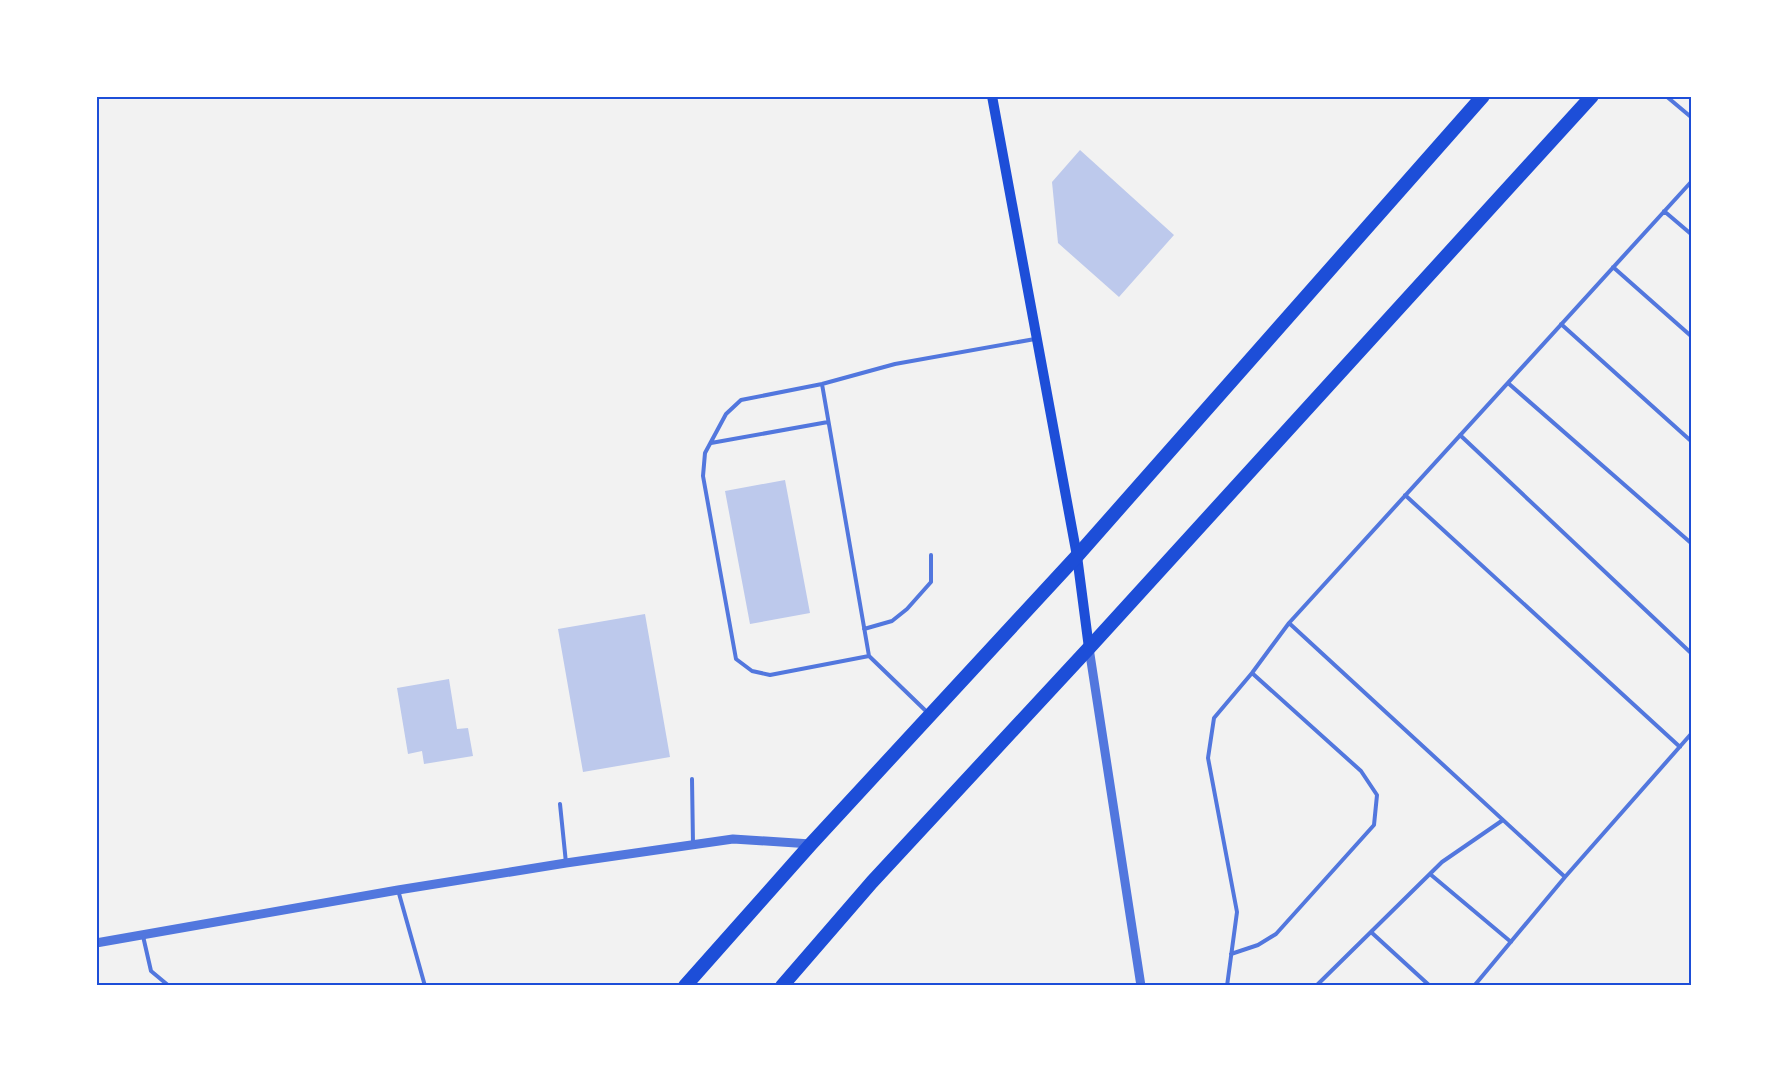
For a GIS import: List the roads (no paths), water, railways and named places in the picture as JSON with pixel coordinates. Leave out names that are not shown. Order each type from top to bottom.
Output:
[{"type":"highway","points":[[685,986],[811,844],[1077,556],[1483,96]]},
{"type":"highway","points":[[782,986],[872,882],[1089,648],[1592,96]]},
{"type":"main road","points":[[992,96],[1077,556],[1089,648]]},
{"type":"street","points":[[1089,648],[1141,986]]},
{"type":"street","points":[[96,943],[398,890],[693,844],[733,839],[811,844]]},
{"type":"lane","points":[[1666,96],[1691,118]]},
{"type":"lane","points":[[1227,986],[1238,912],[1208,758],[1214,718],[1252,673],[1289,623],[1691,182]]},
{"type":"lane","points":[[1664,211],[1691,234]]},
{"type":"lane","points":[[1613,267],[1691,336]]},
{"type":"lane","points":[[1561,324],[1691,442]]},
{"type":"lane","points":[[869,656],[770,675],[752,671],[736,659],[703,476],[705,453],[726,414],[741,400],[822,384],[894,364],[1036,339]]},
{"type":"lane","points":[[1508,383],[1691,543]]},
{"type":"lane","points":[[822,384],[869,656],[930,715]]},
{"type":"lane","points":[[711,443],[828,422]]},
{"type":"lane","points":[[1460,435],[1691,653]]},
{"type":"lane","points":[[1405,495],[1680,747]]},
{"type":"lane","points":[[864,629],[892,621],[907,608],[931,582],[932,556]]},
{"type":"lane","points":[[1289,623],[1566,877]]},
{"type":"lane","points":[[1231,954],[1258,945],[1276,934],[1374,825],[1377,795],[1361,771],[1252,673]]},
{"type":"lane","points":[[1474,986],[1691,734]]},
{"type":"lane","points":[[692,779],[693,844]]},
{"type":"lane","points":[[560,804],[566,863]]},
{"type":"lane","points":[[1316,986],[1442,862],[1503,820]]},
{"type":"lane","points":[[1430,874],[1511,942]]},
{"type":"lane","points":[[398,890],[425,986]]},
{"type":"lane","points":[[1371,932],[1430,986]]},
{"type":"lane","points":[[143,934],[152,972],[168,986]]}]
